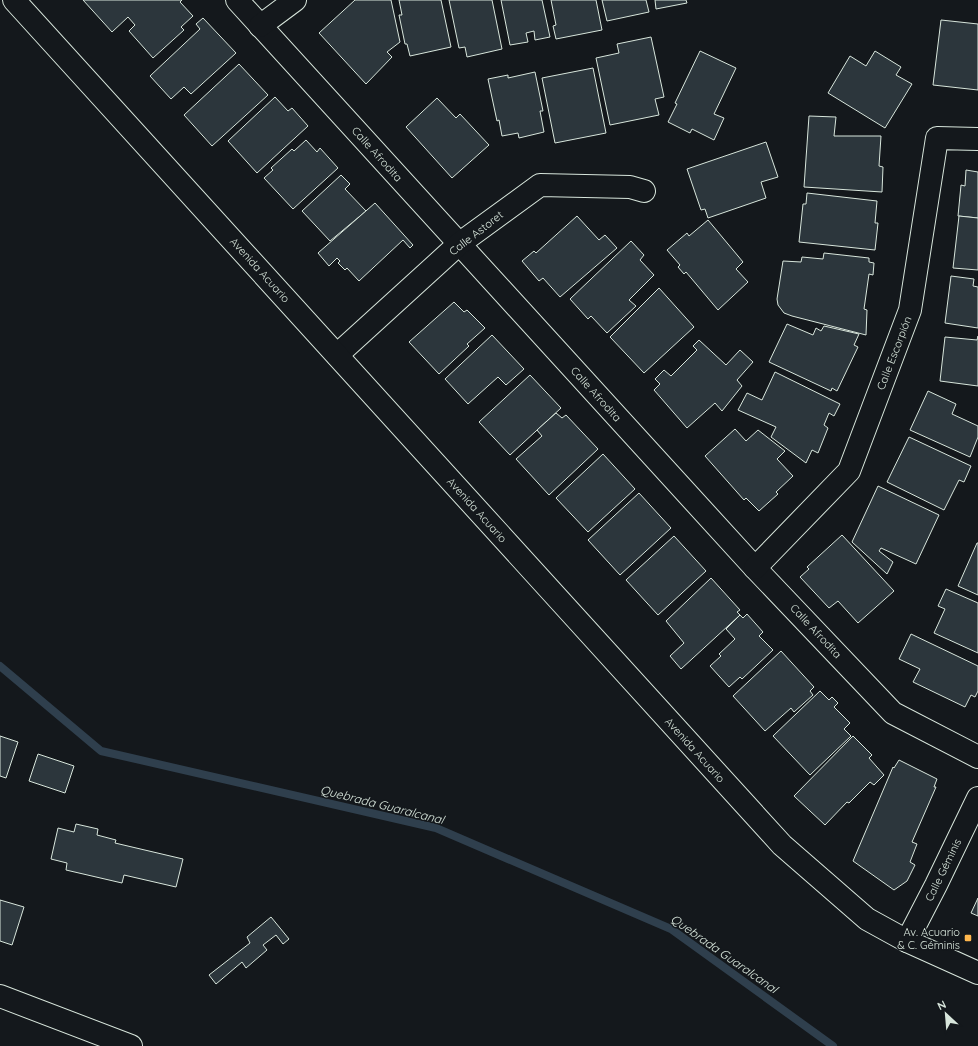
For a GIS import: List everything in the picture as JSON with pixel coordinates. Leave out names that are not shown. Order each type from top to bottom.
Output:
[{"type":"street","name":"Avenida Acuario","points":[[14,0],[782,845],[867,918],[907,941],[978,973]]},
{"type":"street","name":"Calle Afrodita","points":[[237,0],[755,568],[893,713],[978,757]]},
{"type":"street","points":[[260,26],[294,0]]},
{"type":"street","name":"Calle Escorpión","points":[[755,568],[849,471],[910,310],[937,138],[978,139]]},
{"type":"street","name":"Calle Astoret","points":[[337,356],[459,244],[540,184],[630,187],[644,191]]},
{"type":"street","name":"Calle Géminis","points":[[907,941],[978,798]]},
{"type":"street","points":[[0,996],[131,1046]]},
{"type":"building","points":[[83,0],[182,0],[180,2],[193,16],[181,27],[184,30],[153,58],[129,31],[135,25],[128,17],[112,32]]},
{"type":"building","points":[[355,0],[391,0],[400,42],[387,52],[392,57],[366,84],[319,33]]},
{"type":"building","points":[[399,0],[441,0],[451,47],[410,56],[407,44],[405,44],[399,15],[402,15]]},
{"type":"building","points":[[449,0],[492,0],[502,49],[467,57],[465,47],[459,48]]},
{"type":"building","points":[[501,0],[542,0],[550,37],[535,40],[534,31],[526,33],[528,42],[510,45]]},
{"type":"building","points":[[551,0],[596,0],[602,30],[556,39],[553,26],[556,25]]},
{"type":"building","points":[[602,0],[646,0],[649,12],[607,21]]},
{"type":"building","points":[[655,0],[686,0],[687,3],[656,9]]},
{"type":"building","points":[[203,18],[236,53],[191,94],[184,87],[171,99],[150,76],[200,29],[196,24]]},
{"type":"building","points":[[941,20],[978,24],[978,90],[933,85]]},
{"type":"building","points":[[651,37],[664,97],[655,99],[659,115],[610,125],[596,58],[619,53],[617,44]]},
{"type":"building","points":[[700,51],[736,68],[714,114],[724,118],[714,140],[692,129],[690,133],[668,122],[677,104],[675,103]]},
{"type":"building","points":[[875,51],[901,67],[896,75],[912,84],[885,128],[828,93],[850,56],[866,66]]},
{"type":"building","points":[[239,64],[268,95],[212,146],[184,115]]},
{"type":"building","points":[[593,68],[606,133],[555,143],[542,78]]},
{"type":"building","points":[[535,72],[543,111],[540,111],[544,132],[519,138],[518,133],[502,136],[499,120],[497,121],[488,79],[508,75],[508,78]]},
{"type":"building","points":[[275,97],[288,111],[292,108],[308,126],[257,173],[228,141]]},
{"type":"building","points":[[437,98],[456,118],[460,114],[489,145],[452,178],[406,127]]},
{"type":"building","points":[[809,116],[836,117],[834,136],[881,136],[879,166],[883,167],[882,192],[804,187]]},
{"type":"building","points":[[306,140],[317,152],[320,148],[338,168],[293,209],[264,178],[273,170],[271,168],[292,149],[294,151]]},
{"type":"building","points":[[766,142],[778,177],[761,182],[766,198],[708,218],[705,209],[701,210],[687,169]]},
{"type":"building","points":[[966,170],[978,172],[978,218],[958,216],[961,185],[965,186]]},
{"type":"building","points":[[341,175],[350,184],[345,189],[366,211],[330,241],[302,211]]},
{"type":"building","points":[[807,193],[877,201],[875,223],[878,223],[875,250],[799,242],[803,204],[806,204]]},
{"type":"building","points":[[375,203],[413,245],[410,248],[403,240],[359,281],[347,268],[345,270],[338,263],[340,261],[337,258],[329,266],[318,253]]},
{"type":"building","points":[[577,216],[599,240],[605,235],[617,248],[560,297],[543,278],[539,281],[522,261],[534,251],[536,253]]},
{"type":"building","points":[[959,216],[978,218],[978,270],[953,268]]},
{"type":"building","points":[[708,220],[743,262],[736,269],[748,282],[718,310],[686,272],[684,274],[678,267],[680,265],[667,250],[687,233],[689,236]]},
{"type":"building","points":[[631,241],[644,255],[640,260],[654,275],[629,300],[636,306],[607,333],[591,316],[588,319],[570,299]]},
{"type":"building","points":[[824,253],[869,258],[869,262],[874,263],[873,275],[869,274],[864,309],[867,310],[866,335],[792,316],[784,313],[778,305],[777,299],[783,261],[801,262],[802,257],[823,259]]},
{"type":"building","points":[[951,276],[974,279],[973,286],[978,287],[978,328],[945,323]]},
{"type":"building","points":[[659,288],[694,327],[644,373],[610,337]]},
{"type":"building","points":[[454,302],[464,312],[467,310],[485,328],[467,344],[469,346],[439,374],[409,342]]},
{"type":"building","points":[[787,324],[813,335],[816,328],[821,331],[824,326],[859,334],[854,345],[858,347],[837,391],[832,388],[831,391],[769,362]]},
{"type":"building","points":[[492,335],[524,369],[506,385],[498,377],[468,404],[445,379]]},
{"type":"building","points":[[978,336],[978,386],[940,381],[945,337],[977,340]]},
{"type":"building","points":[[699,340],[726,365],[740,350],[753,362],[737,380],[742,386],[722,411],[715,403],[687,428],[654,390],[660,384],[655,379],[664,370],[671,376],[697,350],[693,346]]},
{"type":"building","points":[[775,372],[840,404],[834,416],[829,413],[824,425],[828,428],[818,453],[812,450],[806,463],[771,437],[776,427],[738,410],[747,393],[762,400]]},
{"type":"building","points":[[530,375],[561,408],[510,455],[479,422]]},
{"type":"building","points":[[928,391],[956,404],[952,414],[978,426],[978,437],[970,457],[910,430]]},
{"type":"building","points":[[556,413],[562,418],[566,415],[598,449],[549,495],[516,459],[542,436],[537,430]]},
{"type":"building","points":[[735,429],[746,441],[758,430],[785,451],[777,459],[793,476],[776,492],[778,494],[759,511],[746,498],[744,500],[705,456]]},
{"type":"building","points":[[909,437],[971,466],[964,482],[959,480],[944,510],[887,482]]},
{"type":"building","points":[[603,454],[635,489],[588,532],[556,498]]},
{"type":"building","points":[[878,486],[939,515],[916,564],[881,548],[879,551],[893,562],[887,574],[852,542]]},
{"type":"building","points":[[639,493],[671,528],[620,575],[588,540]]},
{"type":"building","points":[[842,535],[894,591],[858,623],[838,601],[829,608],[800,577],[809,569],[807,567]]},
{"type":"building","points":[[674,536],[706,571],[658,615],[626,580]]},
{"type":"building","points":[[978,543],[978,595],[958,586]]},
{"type":"building","points":[[711,578],[740,610],[737,612],[740,615],[681,669],[670,656],[684,643],[666,621]]},
{"type":"building","points":[[946,589],[978,603],[978,653],[934,633],[945,609],[938,606]]},
{"type":"building","points":[[747,614],[763,632],[759,636],[773,650],[742,679],[740,677],[729,687],[710,666],[721,656],[719,654],[735,639],[726,629],[740,615],[743,618]]},
{"type":"building","points":[[911,634],[978,666],[978,691],[975,697],[971,695],[965,707],[913,682],[920,669],[899,659]]},
{"type":"building","points":[[781,651],[814,687],[810,691],[813,695],[794,712],[791,708],[765,731],[733,696]]},
{"type":"building","points":[[820,691],[829,700],[832,697],[838,703],[834,707],[850,723],[844,729],[851,736],[810,775],[773,736]]},
{"type":"building","points":[[0,736],[18,742],[6,778],[0,776]]},
{"type":"building","points":[[853,736],[872,755],[869,758],[884,775],[874,785],[870,782],[849,803],[847,802],[825,825],[794,796]]},
{"type":"building","points":[[38,754],[74,766],[65,793],[29,781]]},
{"type":"building","points":[[899,760],[937,779],[934,787],[936,787],[912,842],[917,844],[910,862],[915,865],[907,881],[894,890],[853,861],[893,767],[894,768]]},
{"type":"building","points":[[76,824],[98,829],[97,835],[116,840],[115,843],[183,859],[176,887],[124,875],[122,883],[66,870],[67,863],[51,859],[58,828],[74,832]]},
{"type":"building","points":[[978,898],[978,916],[971,913]]},
{"type":"building","points":[[0,900],[24,907],[12,945],[0,941]]},
{"type":"building","points":[[271,917],[289,939],[283,944],[276,935],[263,945],[267,950],[246,968],[242,962],[216,984],[209,975],[250,943],[247,937]]},
{"type":"waterway","name":"Quebrada Guaralcanal","points":[[0,666],[101,751],[436,828],[671,929],[833,1046]]},
{"type":"place","name":"Av. Acuario & C. Géminis","points":[[968,938]]}]
